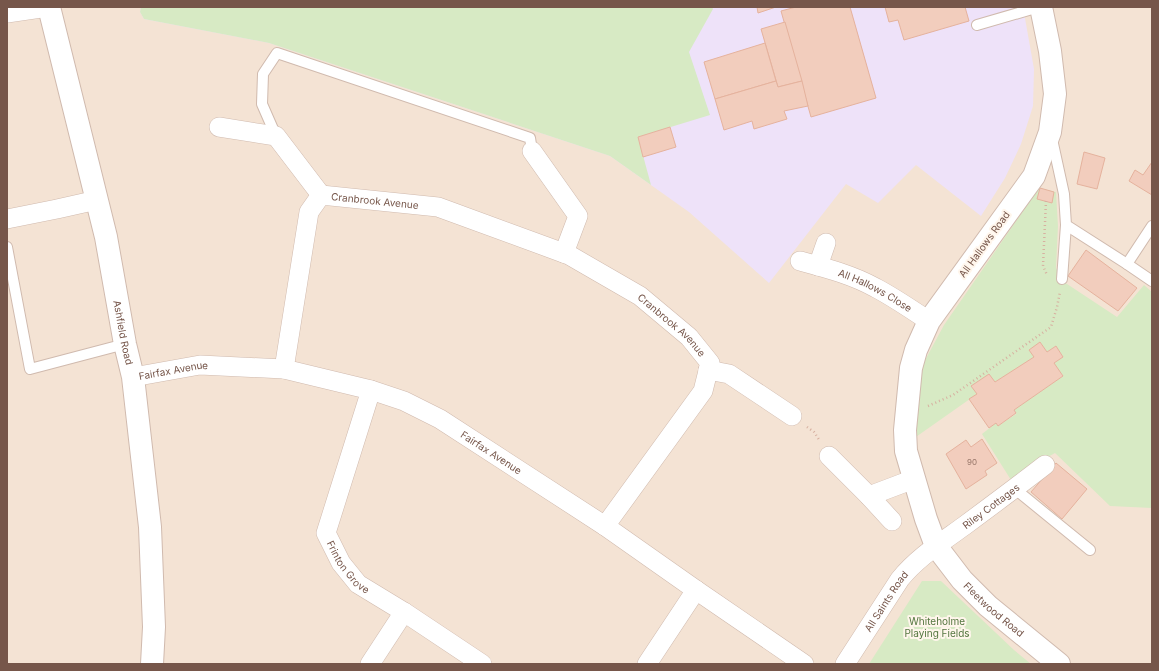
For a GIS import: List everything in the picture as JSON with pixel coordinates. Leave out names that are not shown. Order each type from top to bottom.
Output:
[{"type":"street","points":[[7,13],[49,7]]},
{"type":"street","name":"Ashfield Road","points":[[49,7],[106,237],[132,377],[150,527],[154,626],[152,664]]},
{"type":"street","name":"All Hallows Road","points":[[936,546],[906,451],[904,430],[911,368],[916,350],[929,321],[1034,176],[1050,132],[1055,94],[1050,51],[1040,7]]},
{"type":"street","points":[[219,127],[276,136]]},
{"type":"street","name":"Cranbrook Avenue","points":[[276,136],[321,195],[438,207],[570,255],[640,296],[689,336],[710,362],[703,391],[605,526]]},
{"type":"street","points":[[532,151],[578,216],[564,253]]},
{"type":"street","name":"Cranbrook Avenue","points":[[284,369],[309,212],[321,195]]},
{"type":"street","points":[[7,219],[97,200]]},
{"type":"street","points":[[818,266],[826,243]]},
{"type":"street","name":"All Hallows Close","points":[[800,261],[854,278],[876,287],[929,321]]},
{"type":"street","name":"Fairfax Avenue","points":[[132,377],[200,366],[284,369],[371,390],[404,402],[440,419],[605,526],[804,664]]},
{"type":"street","points":[[708,370],[729,374],[790,407]]},
{"type":"street","name":"Frinton Grove","points":[[371,390],[326,533],[341,562],[358,584],[404,612],[482,664]]},
{"type":"street","points":[[830,456],[892,521]]},
{"type":"street","name":"Riley Cottages","points":[[936,546],[1015,489],[1045,465]]},
{"type":"street","points":[[869,496],[914,479]]},
{"type":"street","name":"All Saints Road","points":[[845,664],[900,579],[914,564],[936,546]]},
{"type":"street","name":"Fleetwood Road","points":[[936,546],[962,580],[988,606],[1059,664]]},
{"type":"street","points":[[647,664],[696,590]]},
{"type":"street","points":[[370,664],[404,612]]},
{"type":"lane","points":[[977,25],[1040,7]]},
{"type":"lane","points":[[276,136],[262,104],[263,74],[277,53],[530,138],[532,151]]},
{"type":"lane","points":[[1050,132],[1064,194],[1066,225],[1062,279]]},
{"type":"lane","points":[[1066,225],[1152,281]]},
{"type":"lane","points":[[1127,264],[1152,226]]},
{"type":"lane","points":[[7,247],[30,369],[125,344]]},
{"type":"lane","points":[[1015,489],[1090,550]]},
{"type":"path","points":[[1046,201],[1042,266],[1049,279]]},
{"type":"path","points":[[905,417],[952,395],[1051,327],[1059,298],[1062,279]]},
{"type":"path","points":[[1056,291],[1059,298]]},
{"type":"path","points":[[790,407],[814,432],[830,456]]},
{"type":"shaded area","points":[[7,7],[1152,7],[1152,664],[7,664]]},
{"type":"shaded area","points":[[141,7],[1023,7],[1034,69],[1033,106],[1021,144],[1005,178],[981,216],[916,165],[878,203],[846,184],[769,283],[689,212],[610,156],[269,43],[144,19],[140,12]]},
{"type":"green space","points":[[141,7],[712,7],[713,9],[689,52],[710,115],[638,137],[651,185],[610,156],[269,43],[144,19],[140,12]]},
{"type":"green space","points":[[1039,188],[1056,192],[1058,226],[1056,268],[1064,282],[1117,317],[1144,285],[1152,292],[1152,508],[1110,506],[1055,453],[1022,471],[1011,480],[982,434],[996,423],[998,426],[1016,414],[1014,410],[1063,376],[1054,363],[1063,357],[1056,346],[1047,352],[1040,342],[1030,350],[1034,357],[995,382],[989,374],[972,386],[977,394],[913,439],[923,364],[944,325]]},
{"type":"green space","name":"Whiteholme Playing Fields","points":[[922,581],[941,581],[1014,650],[1031,664],[869,664]]},
{"type":"building","points":[[757,7],[776,7],[758,13]]},
{"type":"building","points":[[796,7],[850,7],[876,98],[811,117],[781,11]]},
{"type":"building","points":[[885,7],[965,7],[969,21],[904,40],[898,20],[889,22]]},
{"type":"building","points":[[785,22],[802,81],[778,87],[761,29]]},
{"type":"building","points":[[765,43],[776,81],[715,99],[704,62]]},
{"type":"building","points":[[776,81],[778,87],[802,81],[808,106],[784,111],[787,119],[754,129],[752,121],[724,130],[715,99]]},
{"type":"building","points":[[670,127],[676,147],[643,157],[638,137]]},
{"type":"building","points":[[1084,152],[1105,158],[1097,189],[1077,184]]},
{"type":"building","points":[[1152,162],[1152,195],[1129,181],[1135,170],[1143,175]]},
{"type":"building","points":[[1040,188],[1054,192],[1052,203],[1037,199]]},
{"type":"building","points":[[1086,250],[1137,288],[1118,311],[1068,276]]},
{"type":"building","points":[[1040,342],[1047,352],[1056,346],[1063,357],[1054,363],[1063,376],[1014,410],[1016,413],[998,426],[996,423],[989,428],[969,399],[977,394],[971,386],[989,374],[995,382],[1034,357],[1029,350]]},
{"type":"building","points":[[982,439],[997,463],[985,471],[987,475],[966,489],[946,454],[966,440],[971,447]]},
{"type":"building","points":[[1056,463],[1087,489],[1062,519],[1031,492]]}]
